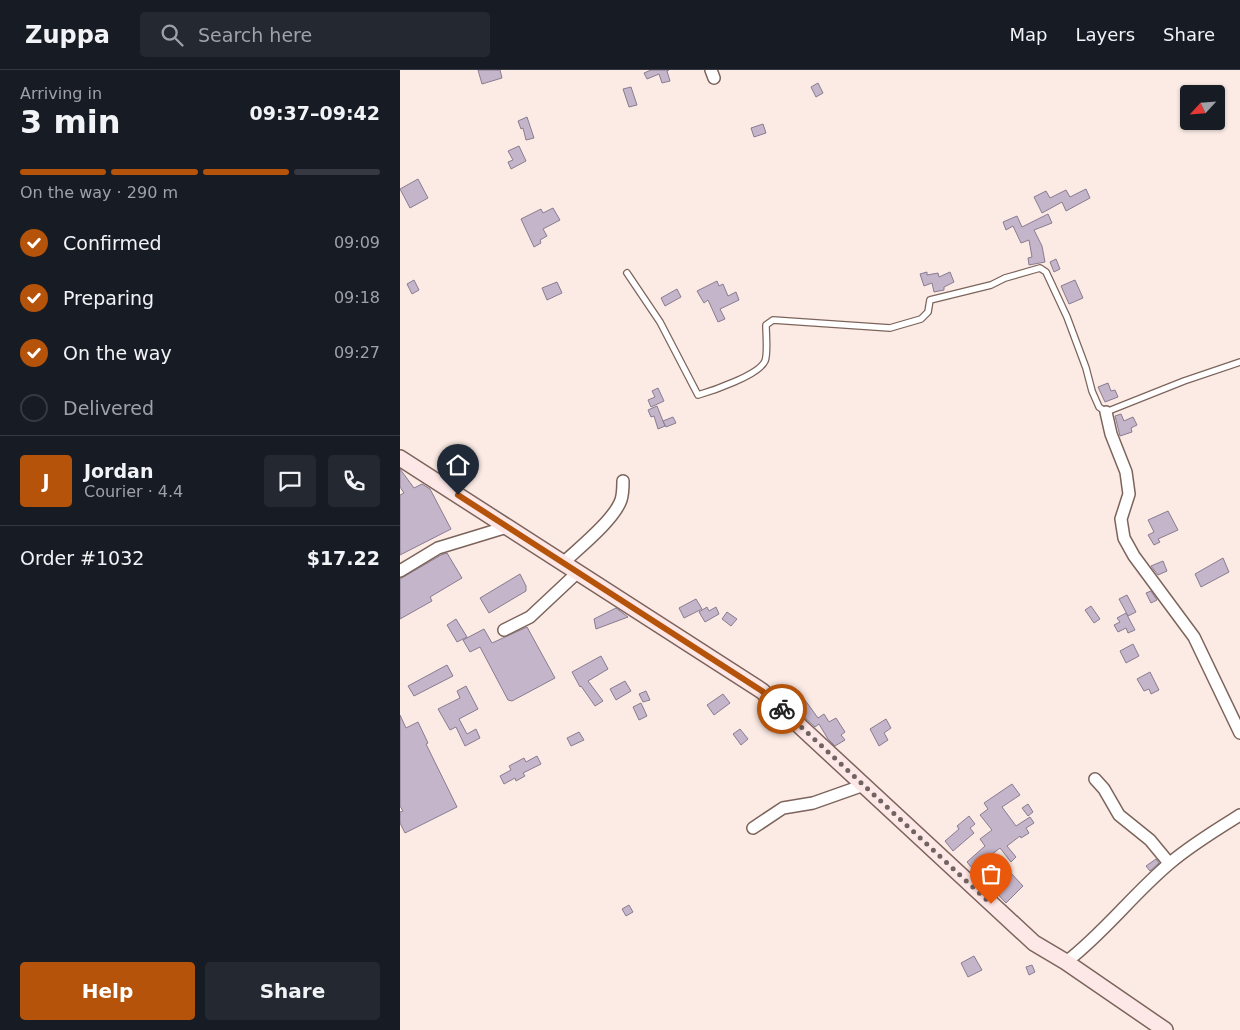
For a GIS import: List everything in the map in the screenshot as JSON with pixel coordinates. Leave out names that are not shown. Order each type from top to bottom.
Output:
[{"type":"main road","points":[[400,458],[762,691],[1034,943],[1066,962],[1165,1030]]},
{"type":"street","points":[[1106,412],[1111,434],[1126,472],[1129,494],[1121,519],[1124,538],[1134,556],[1194,637],[1240,733]]},
{"type":"street","points":[[563,563],[603,525],[619,504],[622,498],[623,481]]},
{"type":"street","points":[[400,571],[438,548],[507,527]]},
{"type":"street","points":[[504,630],[530,617],[578,572]]},
{"type":"street","points":[[1096,779],[1119,815],[1150,840],[1170,863]]},
{"type":"street","points":[[753,828],[783,808],[813,802],[864,785]]},
{"type":"street","points":[[1066,962],[1085,947],[1170,863],[1212,832],[1240,815]]},
{"type":"lane","points":[[627,273],[660,322],[698,394],[717,390],[758,370],[765,361],[766,325],[773,320],[890,328],[921,319],[928,312],[930,300],[991,285],[1005,278],[1040,268],[1046,272],[1067,317],[1086,368],[1092,391],[1100,407],[1106,412],[1184,381],[1240,362]]},
{"type":"building","points":[[478,70],[500,70],[502,78],[482,84]]},
{"type":"building","points":[[651,70],[669,70],[667,71],[670,81],[662,83],[659,74],[647,79],[644,73]]},
{"type":"building","points":[[818,83],[823,93],[816,97],[811,87]]},
{"type":"building","points":[[631,87],[637,105],[629,107],[623,89]]},
{"type":"building","points":[[527,117],[534,138],[526,140],[523,128],[521,129],[518,121]]},
{"type":"building","points":[[763,124],[766,133],[754,137],[751,128]]},
{"type":"building","points":[[519,146],[526,161],[511,169],[508,162],[513,160],[508,151]]},
{"type":"building","points":[[418,179],[428,198],[410,208],[400,189]]},
{"type":"building","points":[[1086,189],[1090,198],[1066,211],[1062,202],[1042,213],[1034,197],[1046,191],[1050,198],[1066,190],[1070,197]]},
{"type":"building","points":[[553,208],[560,220],[543,229],[547,236],[534,247],[521,219],[541,209],[543,213]]},
{"type":"building","points":[[1048,214],[1052,223],[1034,230],[1042,246],[1045,262],[1029,265],[1028,258],[1032,257],[1029,240],[1021,243],[1013,226],[1006,230],[1003,222],[1017,216],[1022,227]]},
{"type":"building","points":[[1056,259],[1060,269],[1054,272],[1050,262]]},
{"type":"building","points":[[927,272],[927,275],[938,273],[939,277],[950,272],[954,282],[944,287],[944,290],[934,292],[932,283],[924,286],[920,274]]},
{"type":"building","points":[[414,280],[419,290],[412,294],[407,284]]},
{"type":"building","points":[[1075,280],[1083,298],[1069,304],[1061,286]]},
{"type":"building","points":[[717,281],[719,286],[723,284],[728,296],[736,292],[739,300],[720,309],[725,319],[718,322],[708,300],[704,303],[697,291]]},
{"type":"building","points":[[557,282],[562,293],[547,300],[542,288]]},
{"type":"building","points":[[677,289],[681,297],[665,306],[661,298]]},
{"type":"building","points":[[1108,383],[1111,391],[1115,390],[1118,397],[1105,402],[1098,387]]},
{"type":"building","points":[[658,388],[664,401],[651,407],[648,400],[655,397],[652,391]]},
{"type":"building","points":[[657,406],[665,426],[658,429],[654,416],[651,417],[648,410]]},
{"type":"building","points":[[1121,414],[1124,421],[1133,417],[1137,425],[1131,428],[1132,432],[1120,436],[1115,416]]},
{"type":"building","points":[[673,417],[676,423],[666,427],[663,421]]},
{"type":"building","points":[[400,469],[414,488],[422,484],[430,489],[451,529],[400,555],[400,495],[404,493],[400,487]]},
{"type":"building","points":[[1168,511],[1178,530],[1158,539],[1160,542],[1154,545],[1148,535],[1154,532],[1148,520]]},
{"type":"building","points":[[447,553],[462,578],[430,597],[432,601],[400,619],[400,579]]},
{"type":"building","points":[[1223,558],[1229,572],[1201,587],[1195,574]]},
{"type":"building","points":[[1163,561],[1167,571],[1158,575],[1151,566]]},
{"type":"building","points":[[520,574],[526,586],[526,591],[489,613],[480,598]]},
{"type":"building","points":[[1151,591],[1157,600],[1151,603],[1146,593]]},
{"type":"building","points":[[1127,595],[1136,612],[1128,616],[1119,599]]},
{"type":"building","points":[[696,599],[702,609],[684,618],[679,608]]},
{"type":"building","points":[[1091,606],[1100,619],[1094,623],[1085,610]]},
{"type":"building","points":[[707,607],[709,611],[716,607],[719,614],[705,622],[699,612]]},
{"type":"building","points":[[616,608],[628,617],[596,629],[594,619]]},
{"type":"building","points":[[727,612],[737,619],[731,626],[722,619]]},
{"type":"building","points":[[1126,613],[1135,630],[1128,633],[1126,628],[1118,632],[1114,625],[1120,622],[1117,618]]},
{"type":"building","points":[[456,619],[467,637],[457,642],[447,625]]},
{"type":"building","points":[[527,627],[555,678],[512,701],[508,700],[480,647],[470,652],[463,640],[484,629],[492,643]]},
{"type":"building","points":[[1133,644],[1139,656],[1126,663],[1120,651]]},
{"type":"building","points":[[601,656],[608,669],[588,681],[603,701],[595,706],[580,687],[572,672]]},
{"type":"building","points":[[447,665],[453,676],[414,696],[408,686]]},
{"type":"building","points":[[1150,672],[1159,690],[1151,694],[1149,689],[1144,691],[1137,679]]},
{"type":"building","points":[[625,681],[631,691],[616,700],[610,689]]},
{"type":"building","points":[[466,686],[478,709],[459,719],[467,734],[476,729],[480,738],[465,746],[456,727],[450,730],[438,709],[460,698],[457,691]]},
{"type":"building","points":[[646,691],[650,700],[643,702],[639,694]]},
{"type":"building","points":[[799,692],[818,718],[824,714],[829,722],[836,718],[845,732],[841,735],[845,740],[835,746],[828,739],[819,724],[815,727],[788,702]]},
{"type":"building","points":[[723,694],[730,703],[714,715],[707,705]]},
{"type":"building","points":[[641,703],[647,716],[639,720],[633,707]]},
{"type":"building","points":[[400,715],[406,728],[418,722],[428,743],[426,744],[457,807],[405,833],[400,823],[400,812],[403,811],[400,806]]},
{"type":"building","points":[[886,719],[891,728],[884,733],[888,740],[879,746],[870,729]]},
{"type":"building","points":[[740,729],[748,739],[741,745],[733,734]]},
{"type":"building","points":[[579,732],[584,740],[571,746],[567,738]]},
{"type":"building","points":[[537,756],[541,764],[523,773],[525,776],[516,781],[515,778],[504,784],[500,776],[511,770],[509,766],[524,758],[526,762]]},
{"type":"building","points":[[1012,784],[1020,795],[1002,807],[1016,826],[1030,817],[1034,823],[1026,828],[1029,833],[1021,838],[1020,836],[1007,846],[1016,857],[1011,862],[1000,848],[979,864],[983,869],[977,874],[967,862],[985,846],[980,839],[992,830],[980,815],[988,809],[984,803]]},
{"type":"building","points":[[1028,804],[1033,812],[1028,816],[1022,808]]},
{"type":"building","points":[[969,816],[975,824],[970,828],[974,833],[953,851],[945,841],[959,829],[957,826]]},
{"type":"building","points":[[1156,859],[1159,863],[1150,871],[1146,866]]},
{"type":"building","points":[[1009,871],[1023,886],[1006,903],[992,888]]},
{"type":"building","points":[[629,905],[633,912],[626,916],[622,909]]},
{"type":"building","points":[[974,956],[982,970],[968,977],[961,963]]},
{"type":"building","points":[[1032,965],[1035,972],[1029,975],[1026,967]]},
{"type":"way so far","points":[[782,709],[991,904]]},
{"type":"route","points":[[458,495],[762,691],[782,709]]}]
